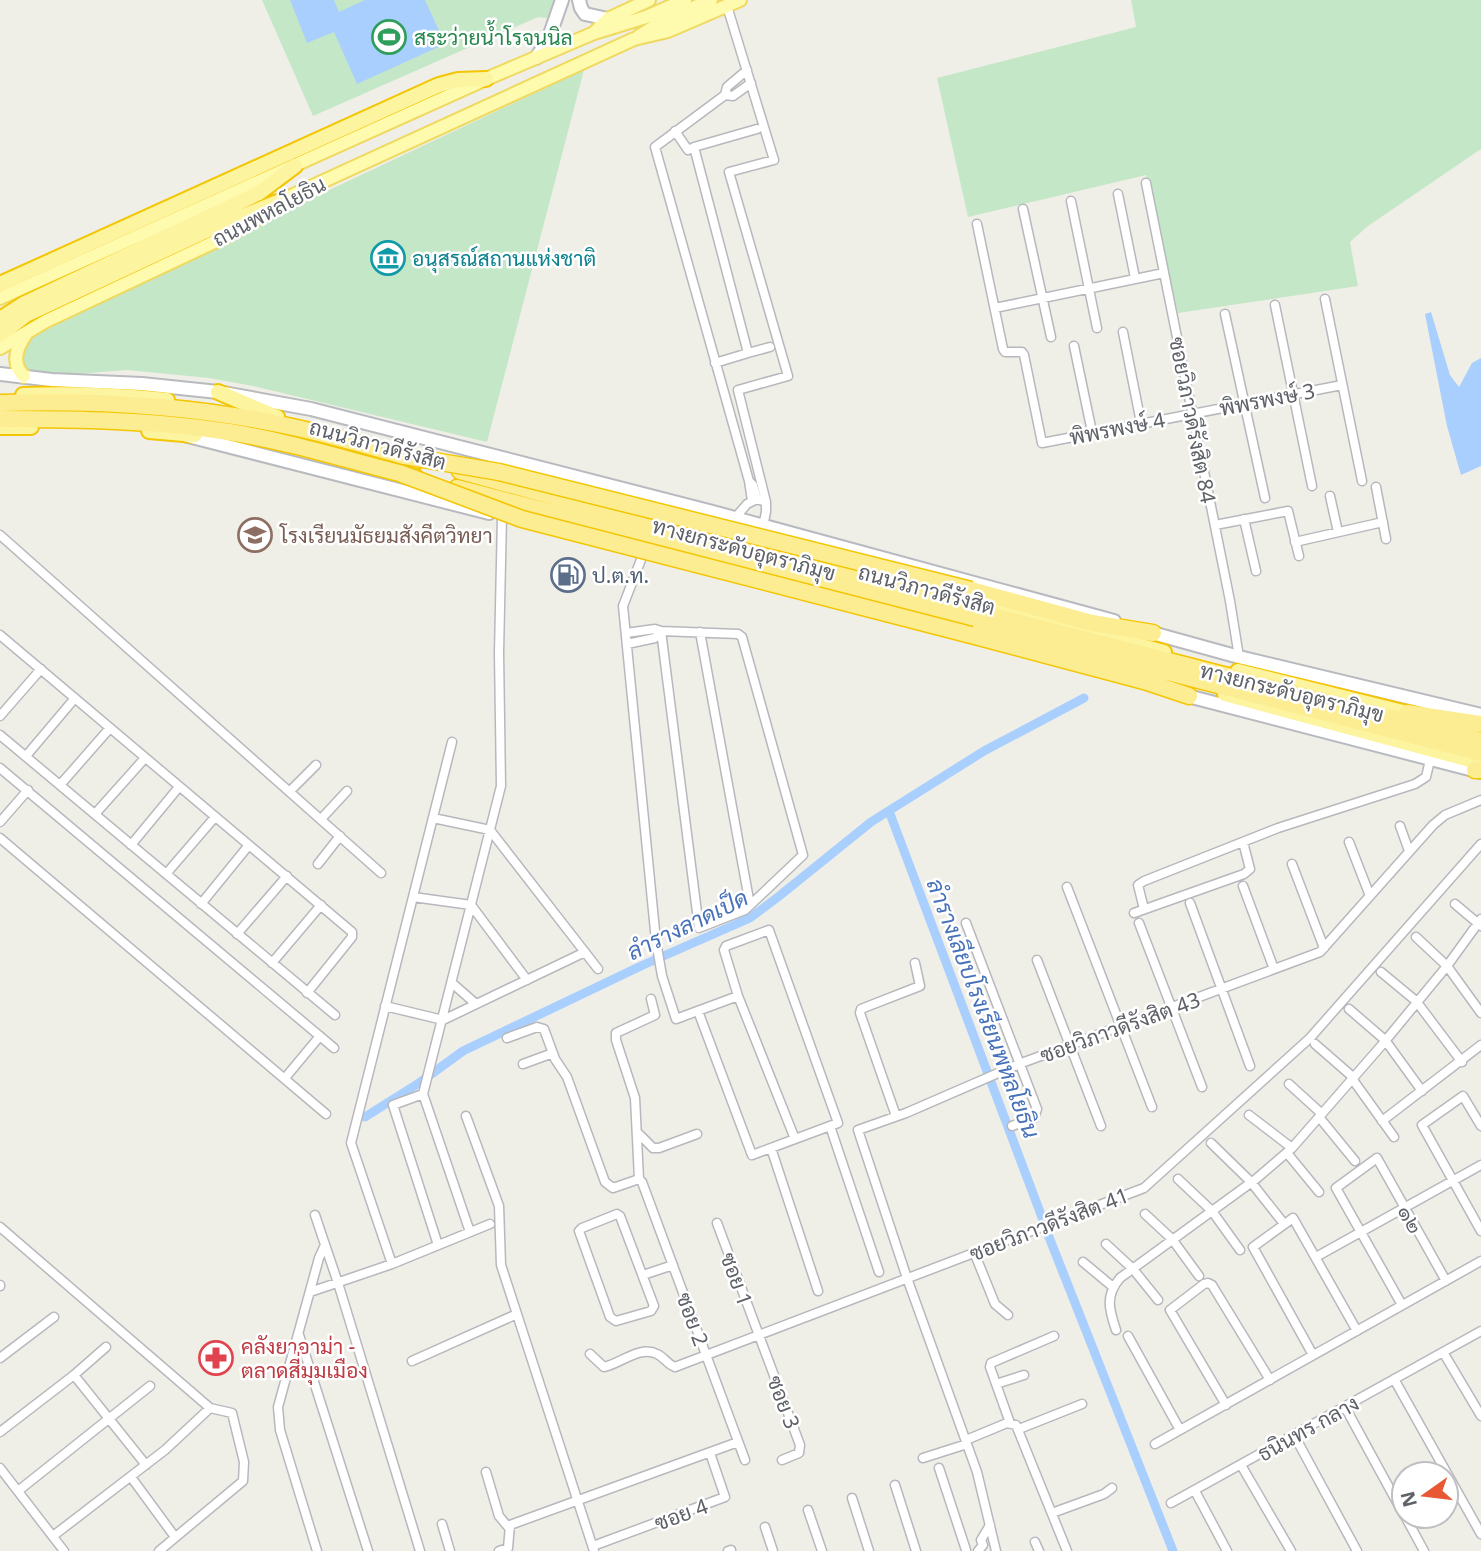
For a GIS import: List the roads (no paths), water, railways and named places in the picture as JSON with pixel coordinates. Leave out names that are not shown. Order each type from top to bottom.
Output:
[{"type":"highway","points":[[0,284],[439,85],[458,80],[486,79]]},
{"type":"highway","points":[[0,335],[26,315],[204,226],[259,193],[295,166]]},
{"type":"highway","points":[[0,319],[25,303],[204,226],[280,201]]},
{"type":"highway","points":[[218,392],[277,417]]},
{"type":"highway","name":"ถนนวิภาวดีรังสิต","points":[[0,396],[65,393],[128,396],[277,417],[648,517],[1405,713]]},
{"type":"highway","name":"ทางยกระดับอุตราภิมุข","points":[[0,403],[116,403],[199,411],[278,424],[956,606],[1481,741]]},
{"type":"highway","name":"ทางยกระดับอุตราภิมุข","points":[[0,419],[111,420],[230,432],[332,454],[1481,753]]},
{"type":"highway","name":"ถนนวิภาวดีรังสิต","points":[[0,427],[99,427],[255,442],[525,510],[1271,708],[1479,769]]},
{"type":"highway","points":[[405,456],[499,472],[971,590],[1092,623],[1153,633]]},
{"type":"highway","points":[[402,474],[522,519],[971,635],[1144,681],[1189,696]]},
{"type":"highway","points":[[486,512],[525,510]]},
{"type":"highway","points":[[1434,705],[1479,724]]},
{"type":"highway","points":[[1271,708],[1328,734]]},
{"type":"highway","points":[[1405,713],[1479,724]]},
{"type":"main road","points":[[536,58],[548,40],[562,0]]},
{"type":"main road","points":[[579,0],[585,14],[608,19]]},
{"type":"main road","name":"ถนนพหลโยธิน","points":[[594,33],[608,19],[649,0]]},
{"type":"main road","name":"ถนนพหลโยธิน","points":[[0,298],[486,79],[594,33],[646,17],[685,0]]},
{"type":"main road","name":"ถนนพหลโยธิน","points":[[0,348],[28,331],[227,236],[260,218],[280,201],[634,39],[663,21],[710,0]]},
{"type":"main road","name":"ถนนพหลโยธิน","points":[[634,39],[668,31],[740,0]]},
{"type":"main road","points":[[24,376],[19,371],[16,356],[28,331]]},
{"type":"main road","name":"ถนนวิภาวดีรังสิต","points":[[0,374],[218,392],[334,415],[1080,610],[1239,657],[1434,705]]},
{"type":"main road","name":"ถนนวิภาวดีรังสิต","points":[[178,433],[502,516],[642,557],[974,644],[1189,696],[1430,760],[1479,769]]},
{"type":"street","points":[[727,6],[774,160],[729,172],[788,376],[738,390],[758,501]]},
{"type":"street","points":[[747,70],[727,87],[725,95],[655,147],[749,481],[766,512],[763,526]]},
{"type":"street","points":[[725,95],[733,96],[751,83]]},
{"type":"street","points":[[676,131],[688,150],[757,129]]},
{"type":"street","points":[[694,147],[748,353]]},
{"type":"street","name":"ซอยวิภาวดีรังสิต 84","points":[[1146,183],[1239,657]]},
{"type":"street","points":[[1118,194],[1135,278]]},
{"type":"street","points":[[1071,201],[1097,328]]},
{"type":"street","points":[[1023,209],[1051,337]]},
{"type":"street","points":[[977,224],[995,308],[1164,273]]},
{"type":"street","points":[[1325,299],[1362,481]]},
{"type":"street","points":[[1275,305],[1312,485]]},
{"type":"street","name":"พิพรพงษ์ 4","points":[[995,308],[1003,349],[1005,352],[1022,352],[1024,355],[1042,443],[1192,413]]},
{"type":"street","points":[[1225,314],[1265,498]]},
{"type":"street","points":[[1123,332],[1141,423]]},
{"type":"street","points":[[1074,346],[1092,432]]},
{"type":"street","points":[[715,363],[770,347]]},
{"type":"street","name":"พิพรพงษ์ 3","points":[[1192,413],[1342,385]]},
{"type":"street","points":[[1376,487],[1386,539]]},
{"type":"street","points":[[1330,496],[1338,532]]},
{"type":"street","points":[[735,518],[758,501]]},
{"type":"street","points":[[1215,525],[1288,511],[1299,556]]},
{"type":"street","points":[[470,1232],[423,1094],[501,786],[499,653],[502,516]]},
{"type":"street","points":[[1244,519],[1256,571]]},
{"type":"street","points":[[1295,542],[1383,522]]},
{"type":"street","points":[[0,535],[382,873]]},
{"type":"street","points":[[642,557],[623,606],[659,957],[668,998],[676,1019],[738,996]]},
{"type":"street","points":[[626,633],[655,629],[738,634],[743,637],[803,855],[750,905],[735,915],[699,928],[661,631]]},
{"type":"street","points":[[627,643],[655,638],[661,631]]},
{"type":"street","points":[[700,632],[750,905]]},
{"type":"street","points":[[2,641],[41,669],[350,930],[352,937],[307,993]]},
{"type":"street","points":[[0,716],[41,669]]},
{"type":"street","points":[[26,756],[75,698]]},
{"type":"street","points":[[60,785],[110,728]]},
{"type":"street","points":[[0,734],[335,1015]]},
{"type":"street","points":[[392,1264],[351,1143],[452,742]]},
{"type":"street","points":[[96,814],[145,758]]},
{"type":"street","points":[[1144,909],[1138,889],[1140,883],[1243,842],[1415,784],[1426,777],[1430,760]]},
{"type":"street","points":[[289,791],[316,765]]},
{"type":"street","points":[[0,768],[334,1048]]},
{"type":"street","points":[[131,845],[179,786]]},
{"type":"street","points":[[0,822],[28,790]]},
{"type":"street","points":[[321,819],[348,791]]},
{"type":"street","name":"ซอยวิภาวดีรังสิต 43","points":[[907,1278],[858,1130],[1019,1064],[1320,952],[1433,825],[1446,815],[1481,800]]},
{"type":"street","points":[[166,874],[215,817]]},
{"type":"street","points":[[433,818],[490,830],[598,969]]},
{"type":"street","points":[[1400,826],[1409,851]]},
{"type":"street","points":[[318,864],[340,836]]},
{"type":"street","points":[[0,838],[326,1114]]},
{"type":"street","points":[[1134,913],[1244,874],[1250,869],[1243,842]]},
{"type":"street","points":[[1349,842],[1370,896]]},
{"type":"street","name":"ซอยวิภาวดีรังสิต 41","points":[[590,1354],[604,1367],[649,1352],[660,1355],[675,1367],[1144,1188],[1310,1038],[1481,844]]},
{"type":"street","points":[[201,904],[249,845]]},
{"type":"street","points":[[1292,864],[1324,948]]},
{"type":"street","points":[[237,934],[287,876]]},
{"type":"street","points":[[1243,886],[1275,969]]},
{"type":"street","points":[[1067,887],[1152,1107]]},
{"type":"street","points":[[413,897],[471,905],[527,980]]},
{"type":"street","points":[[1190,903],[1250,1066]]},
{"type":"street","points":[[1116,1330],[1108,1298],[1120,1278],[1289,1151],[1354,1079],[1447,966],[1480,923],[1455,904]]},
{"type":"street","points":[[272,963],[321,905]]},
{"type":"street","points":[[966,923],[1037,1109],[1034,1118],[1012,1126]]},
{"type":"street","points":[[1139,923],[1202,1087]]},
{"type":"street","points":[[698,1011],[752,1155],[771,1148],[838,1123],[769,930],[726,946],[723,950],[738,996],[795,1139]]},
{"type":"street","points":[[1416,937],[1447,966],[1481,1013]]},
{"type":"street","points":[[385,1006],[443,1020],[584,952]]},
{"type":"street","points":[[1037,960],[1101,1126]]},
{"type":"street","points":[[896,1116],[860,1013],[866,1007],[920,986],[915,963]]},
{"type":"street","points":[[1381,972],[1416,1001],[1462,1062]]},
{"type":"street","points":[[452,983],[476,1004]]},
{"type":"street","points":[[507,1038],[540,1027],[547,1035],[559,1068],[567,1077],[605,1182],[613,1188],[639,1179],[635,1098],[617,1033],[654,1016],[651,999]]},
{"type":"street","points":[[1349,1009],[1385,1040],[1422,1091]]},
{"type":"street","points":[[285,1078],[320,1036]]},
{"type":"street","points":[[1315,1044],[1354,1079],[1394,1137]]},
{"type":"street","points":[[1382,1121],[1481,1045]]},
{"type":"street","points":[[523,1064],[553,1053]]},
{"type":"street","points":[[1289,1084],[1320,1116],[1355,1161]]},
{"type":"street","points":[[423,1094],[393,1105],[438,1245]]},
{"type":"street","points":[[1481,1126],[1463,1096],[1422,1125],[1481,1231]]},
{"type":"street","points":[[1249,1115],[1289,1151],[1319,1192]]},
{"type":"street","points":[[466,1116],[499,1206],[502,1265],[593,1549]]},
{"type":"street","points":[[830,1126],[879,1272]]},
{"type":"street","points":[[638,1133],[653,1148],[697,1134]]},
{"type":"street","points":[[1211,1143],[1251,1182],[1281,1220]]},
{"type":"street","points":[[771,1148],[818,1292]]},
{"type":"street","name":"๑๒","points":[[1360,1233],[1336,1188],[1377,1158],[1446,1281]]},
{"type":"street","points":[[1316,1257],[1481,1165]]},
{"type":"street","name":"ซอย 2","points":[[639,1179],[745,1460]]},
{"type":"street","points":[[1178,1179],[1212,1210],[1240,1250]]},
{"type":"street","points":[[617,1214],[620,1216],[642,1275],[653,1309],[613,1320],[579,1231],[617,1214]]},
{"type":"street","points":[[1145,1214],[1172,1239],[1199,1276]]},
{"type":"street","points":[[315,1216],[420,1551]]},
{"type":"street","points":[[1313,1355],[1252,1247],[1293,1218],[1357,1331]]},
{"type":"street","name":"ซอย 1","points":[[717,1223],[758,1334]]},
{"type":"street","points":[[310,1292],[392,1264],[490,1224]]},
{"type":"street","points":[[0,1227],[210,1408],[232,1413],[244,1462],[243,1481],[159,1551]]},
{"type":"street","points":[[1360,1233],[1402,1306]]},
{"type":"street","points":[[1106,1244],[1158,1300]]},
{"type":"street","points":[[317,1551],[278,1419],[278,1407],[325,1245]]},
{"type":"street","points":[[974,1252],[995,1304],[1008,1315]]},
{"type":"street","points":[[1155,1444],[1481,1261]]},
{"type":"street","points":[[1083,1262],[1113,1287]]},
{"type":"street","points":[[642,1275],[673,1265]]},
{"type":"street","points":[[907,1278],[966,1442],[996,1551]]},
{"type":"street","points":[[1226,1405],[1170,1310],[1204,1284],[1212,1285],[1270,1380]]},
{"type":"street","points":[[412,1361],[517,1314]]},
{"type":"street","points":[[0,1358],[54,1317]]},
{"type":"street","name":"ธนินทร กลาง","points":[[1171,1503],[1481,1331]]},
{"type":"street","name":"ซอย 3","points":[[758,1334],[800,1445],[799,1453],[782,1460]]},
{"type":"street","points":[[299,1335],[368,1551]]},
{"type":"street","points":[[1010,1423],[990,1367],[991,1363],[1054,1336]]},
{"type":"street","points":[[1128,1336],[1180,1430]]},
{"type":"street","points":[[0,1432],[106,1347]]},
{"type":"street","points":[[1443,1352],[1481,1416]]},
{"type":"street","points":[[74,1375],[108,1421],[146,1465]]},
{"type":"street","points":[[996,1384],[1024,1375]]},
{"type":"street","points":[[1394,1379],[1481,1534]]},
{"type":"street","points":[[18,1491],[150,1386]]},
{"type":"street","points":[[1019,1429],[1082,1404]]},
{"type":"street","points":[[1345,1407],[1390,1490]]},
{"type":"street","points":[[53,1536],[146,1465],[210,1408]]},
{"type":"street","points":[[923,1458],[1010,1423],[1016,1424],[1067,1551]]},
{"type":"street","points":[[1294,1435],[1357,1551]]},
{"type":"street","points":[[499,1551],[508,1548],[510,1525],[738,1442]]},
{"type":"street","name":"ซอย 4","points":[[593,1549],[725,1497],[710,1452]]},
{"type":"street","points":[[1241,1465],[1291,1551]]},
{"type":"street","points":[[0,1468],[64,1551]]},
{"type":"street","points":[[939,1468],[966,1550],[975,1540],[981,1540]]},
{"type":"street","points":[[486,1472],[499,1516],[509,1528]]},
{"type":"street","points":[[131,1477],[175,1537]]},
{"type":"street","points":[[895,1485],[916,1551]]},
{"type":"street","points":[[1052,1513],[1104,1494],[1112,1488]]},
{"type":"street","points":[[1195,1490],[1227,1551]]},
{"type":"street","points":[[852,1498],[869,1551]]},
{"type":"street","points":[[808,1510],[822,1551]]},
{"type":"street","points":[[442,1524],[450,1551]]},
{"type":"street","points":[[978,1551],[990,1525]]},
{"type":"street","points":[[765,1527],[773,1551]]},
{"type":"street","points":[[1412,1530],[1424,1551]]},
{"type":"water","name":"สระว่ายน้ำโรจนนิล","points":[[290,0],[334,0],[339,12],[365,0],[425,0],[445,44],[357,84],[334,32],[307,43]]},
{"type":"water","points":[[1431,312],[1450,375],[1459,387],[1472,363],[1481,358],[1481,466],[1461,475],[1447,426],[1425,314]]},
{"type":"waterway","name":"ลำรางลาดเป็ด","points":[[365,1117],[463,1051],[643,965],[750,918],[871,822],[984,751],[1084,698]]},
{"type":"waterway","name":"ลำรางเลียบโรงเรียนพหลโยธิน","points":[[889,811],[1043,1220]]},
{"type":"waterway","name":"ลำรางเลียบโรงเรียนพหลโยธิน","points":[[1047,1232],[1173,1551]]},
{"type":"place","name":"สระว่ายน้ำโรจนนิล","points":[[389,37]]},
{"type":"place","name":"อนุสรณ์สถานแห่งชาติ","points":[[388,258]]},
{"type":"place","name":"โรงเรียนมัธยมสังคีตวิทยา","points":[[255,535]]},
{"type":"place","name":"ป.ต.ท.","points":[[568,575]]},
{"type":"place","name":"คลังยาอาม่า - ตลาดสี่มุมเมือง","points":[[216,1358]]}]
